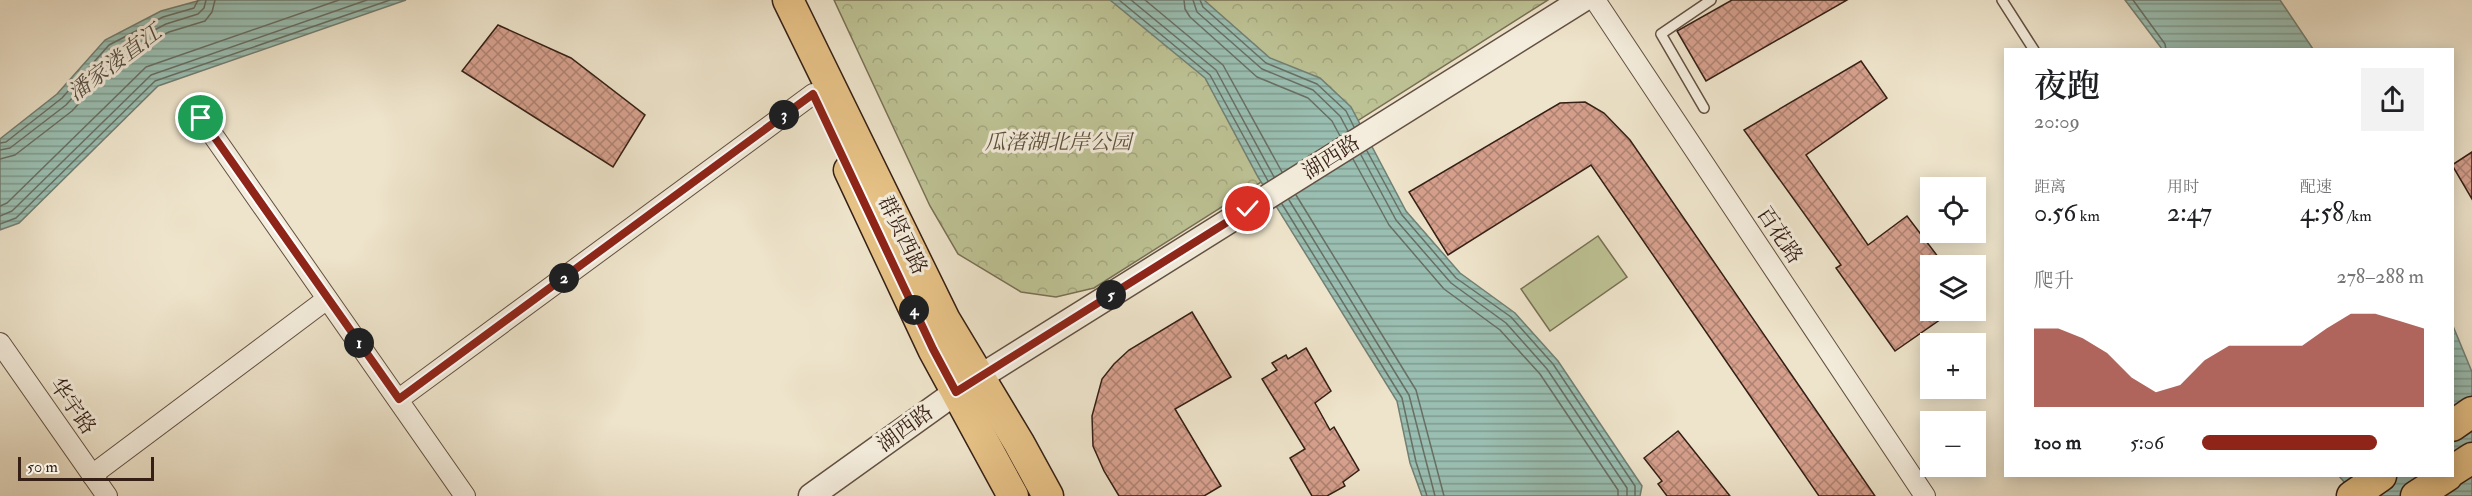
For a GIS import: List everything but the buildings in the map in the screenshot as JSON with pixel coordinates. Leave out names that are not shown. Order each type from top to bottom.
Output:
[{"type":"main road","name":"群贤西路","points":[[766,0],[813,94],[933,349],[967,384],[1048,496]]},
{"type":"main road","name":"群贤西路","points":[[788,0],[945,320],[967,384],[1013,496]]},
{"type":"main road","points":[[2454,425],[2472,412]]},
{"type":"main road","points":[[2454,470],[2472,458]]},
{"type":"main road","points":[[2352,496],[2380,477]]},
{"type":"main road","points":[[2416,496],[2445,477]]},
{"type":"street","name":"湖西路","points":[[811,496],[967,384],[1582,0]]},
{"type":"street","name":"百花路","points":[[1595,0],[1924,496]]},
{"type":"street","points":[[399,399],[813,94]]},
{"type":"street","points":[[201,118],[465,496]]},
{"type":"street","points":[[92,475],[327,299]]},
{"type":"street","name":"华宇路","points":[[0,343],[107,496]]},
{"type":"lane","points":[[1704,108],[1661,34],[1711,0]]},
{"type":"lane","points":[[2002,0],[2033,48]]},
{"type":"green space","name":"瓜渚湖北岸公园","points":[[834,0],[1548,0],[1094,288],[1056,297],[1021,292],[958,254],[930,206]]},
{"type":"green space","points":[[1598,236],[1627,277],[1550,331],[1521,289]]},
{"type":"water","name":"潘家溇直江","points":[[201,0],[406,0],[158,86],[19,223],[0,230],[0,139],[57,94],[105,40],[161,11]]},
{"type":"water","points":[[1110,0],[1204,0],[1270,58],[1320,78],[1351,107],[1406,211],[1460,273],[1515,313],[1558,361],[1642,486],[1640,496],[1422,496],[1410,463],[1397,401],[1258,177],[1205,78]]},
{"type":"water","points":[[2125,0],[2280,0],[2312,48],[2161,48]]},
{"type":"water","points":[[2454,328],[2472,372],[2472,496],[2356,496],[2340,477],[2454,477]]},
{"type":"route","points":[[201,118],[399,399],[813,94],[933,349],[956,392],[1248,209]]}]
